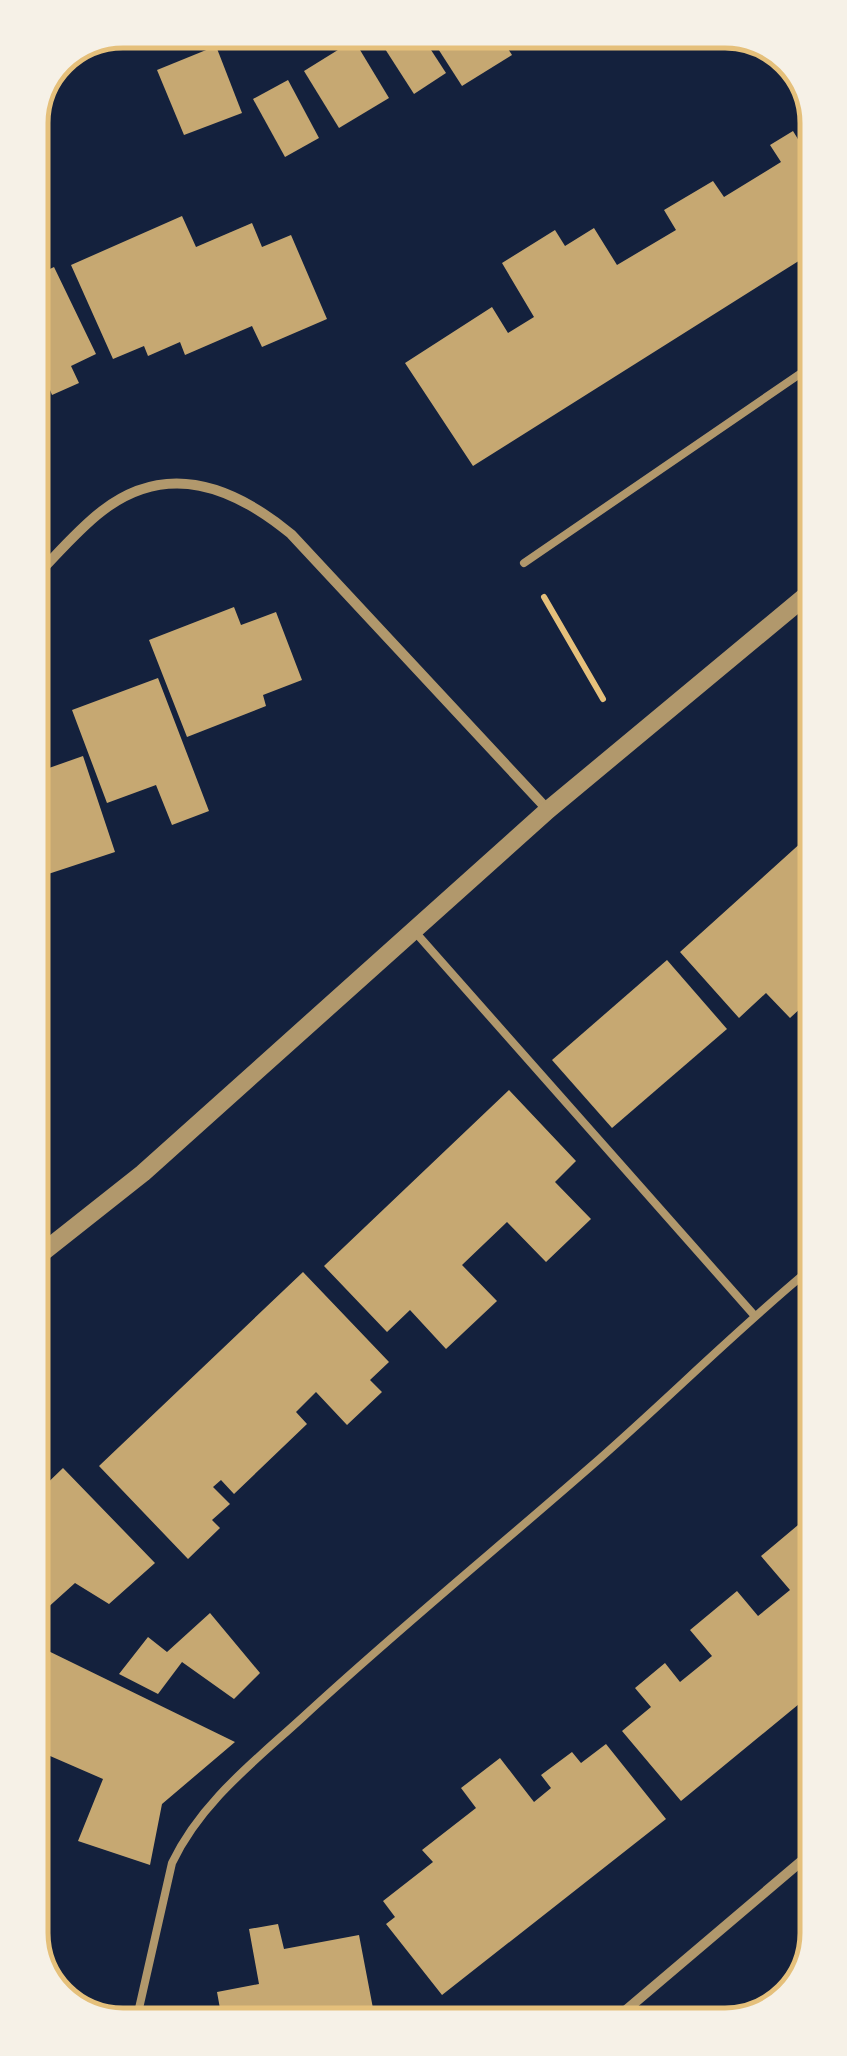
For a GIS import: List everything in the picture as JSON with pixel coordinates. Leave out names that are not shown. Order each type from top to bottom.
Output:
[{"type":"street","points":[[48,565],[102,510],[139,490],[178,483],[216,488],[257,506],[291,534],[548,810]]},
{"type":"street","points":[[47,1249],[142,1173],[548,810],[800,601]]},
{"type":"street","points":[[628,2008],[800,1862]]},
{"type":"lane","points":[[524,563],[800,375]]},
{"type":"lane","points":[[413,930],[754,1316]]},
{"type":"lane","points":[[139,2008],[172,1862],[215,1797],[391,1636],[591,1466],[800,1278]]},
{"type":"path","points":[[524,563],[628,744]]},
{"type":"building","points":[[216,47],[242,113],[184,135],[157,70]]},
{"type":"building","points":[[342,47],[358,47],[389,98],[339,128],[304,71]]},
{"type":"building","points":[[384,47],[429,48],[446,73],[414,94]]},
{"type":"building","points":[[437,48],[507,48],[512,55],[462,86]]},
{"type":"building","points":[[288,80],[319,138],[285,157],[253,99]]},
{"type":"building","points":[[793,131],[800,142],[800,260],[473,466],[405,363],[492,307],[508,333],[534,317],[502,263],[555,230],[565,246],[594,228],[617,265],[676,230],[664,210],[713,181],[724,197],[781,162],[770,145]]},
{"type":"building","points":[[182,216],[196,247],[252,223],[262,247],[291,235],[327,319],[262,347],[252,326],[185,355],[180,342],[148,356],[144,346],[113,359],[71,265]]},
{"type":"building","points":[[54,267],[96,354],[71,366],[79,383],[52,395],[48,385],[48,270]]},
{"type":"building","points":[[234,607],[241,625],[276,612],[302,680],[263,695],[266,706],[187,737],[149,640]]},
{"type":"building","points":[[158,678],[209,811],[172,825],[156,785],[107,803],[72,710]]},
{"type":"building","points":[[83,756],[115,852],[48,874],[48,768]]},
{"type":"building","points":[[800,844],[800,1009],[790,1018],[766,993],[739,1018],[680,952]]},
{"type":"building","points":[[667,960],[727,1029],[612,1128],[552,1060]]},
{"type":"building","points":[[509,1090],[576,1161],[555,1182],[591,1219],[546,1262],[507,1222],[462,1265],[497,1301],[446,1349],[410,1310],[387,1332],[324,1266]]},
{"type":"building","points":[[303,1272],[389,1362],[370,1380],[382,1392],[347,1425],[316,1392],[296,1412],[307,1424],[234,1494],[221,1480],[213,1487],[230,1504],[212,1520],[220,1528],[188,1559],[99,1466]]},
{"type":"building","points":[[63,1468],[155,1563],[109,1604],[75,1583],[47,1608],[47,1483]]},
{"type":"building","points":[[800,1523],[800,1703],[681,1801],[622,1731],[651,1707],[635,1688],[665,1663],[680,1682],[712,1656],[690,1630],[737,1591],[758,1616],[790,1590],[761,1556]]},
{"type":"building","points":[[210,1613],[260,1673],[234,1699],[182,1662],[158,1694],[119,1674],[148,1637],[167,1652]]},
{"type":"building","points":[[47,1650],[235,1742],[162,1804],[150,1865],[78,1841],[103,1779],[47,1755]]},
{"type":"building","points":[[606,1744],[666,1819],[442,1995],[386,1924],[395,1917],[383,1901],[433,1862],[422,1850],[476,1808],[461,1788],[500,1758],[534,1802],[551,1788],[541,1775],[572,1752],[581,1763]]},
{"type":"building","points":[[278,1924],[284,1949],[359,1935],[373,2008],[220,2008],[217,1992],[259,1984],[249,1929]]}]
